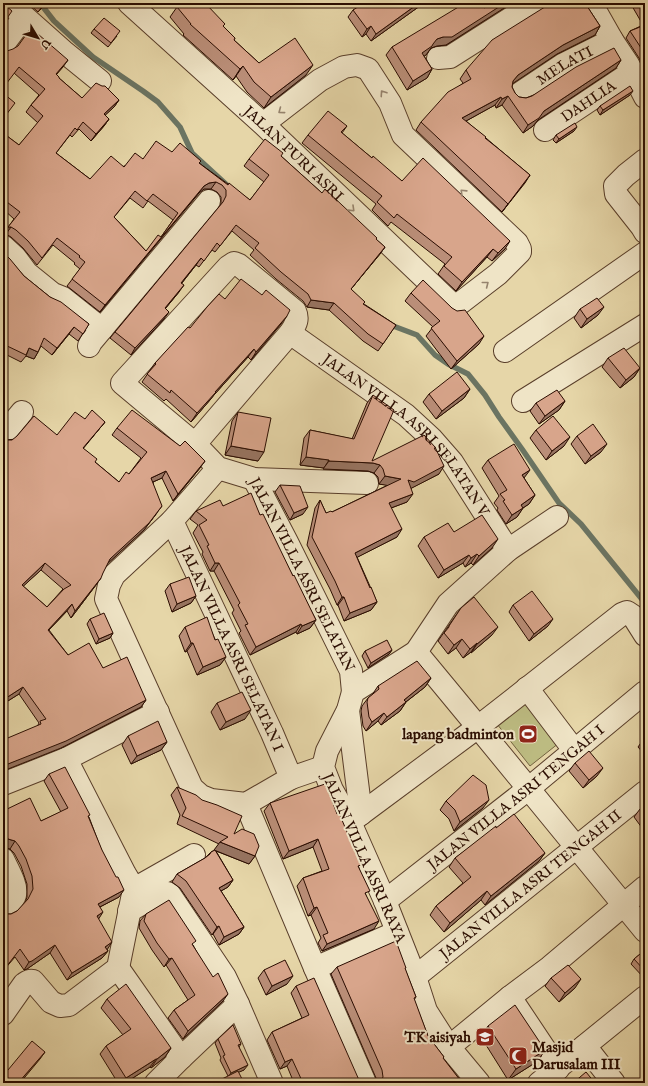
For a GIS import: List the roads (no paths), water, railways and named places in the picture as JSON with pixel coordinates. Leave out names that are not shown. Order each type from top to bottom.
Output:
[{"type":"street","name":"JALAN PURI ASRI","points":[[129,3],[263,124],[455,307],[498,274],[519,254],[520,250],[517,243],[403,135],[390,103],[368,69],[356,65],[344,67],[320,80],[263,124]]},
{"type":"street","points":[[438,58],[450,57],[535,3]]},
{"type":"street","points":[[598,5],[612,40],[635,64],[645,97]]},
{"type":"street","points":[[3,45],[16,10],[100,81]]},
{"type":"street","name":"MELATI","points":[[519,94],[564,64],[612,40]]},
{"type":"street","name":"DAHLIA","points":[[545,130],[635,64]]},
{"type":"street","points":[[645,160],[615,186],[616,194],[645,232]]},
{"type":"street","points":[[3,246],[15,257],[32,278],[53,294],[63,298],[95,337],[209,201]]},
{"type":"street","points":[[505,351],[645,253]]},
{"type":"street","name":"JALAN VILLA ASRI SELATAN","points":[[290,332],[296,323],[297,316],[295,312],[239,265],[234,263],[228,267],[122,383],[195,444],[237,474],[287,542],[351,671],[355,818]]},
{"type":"street","points":[[524,402],[645,325]]},
{"type":"street","points":[[195,444],[290,332]]},
{"type":"street","name":"JALAN VILLA ASRI SELATAN V","points":[[290,332],[406,415],[431,438],[452,462],[508,550]]},
{"type":"street","points":[[3,435],[22,412]]},
{"type":"street","points":[[323,767],[291,778],[246,804],[211,800],[201,796],[192,788],[106,599],[109,585],[114,575],[172,521],[195,495],[237,474],[367,483]]},
{"type":"street","points":[[351,701],[416,652],[448,604],[508,550],[557,517]]},
{"type":"street","name":"JALAN VILLA ASRI SELATAN I","points":[[172,521],[269,726],[291,778]]},
{"type":"street","points":[[355,818],[478,727],[622,614],[627,612],[632,616],[645,635]]},
{"type":"street","points":[[416,652],[645,931]]},
{"type":"street","points":[[527,688],[574,750]]},
{"type":"street","name":"JALAN VILLA ASRI TENGAH I","points":[[384,901],[528,789],[645,692]]},
{"type":"street","name":"JALAN VILLA ASRI RAYA","points":[[351,701],[328,751],[323,767],[332,790],[355,818],[384,901],[415,977],[426,1011],[449,1047],[479,1083]]},
{"type":"street","points":[[3,784],[66,759],[158,712]]},
{"type":"street","points":[[3,1014],[27,982],[33,981],[51,1002],[60,1006],[69,1004],[118,968],[134,889],[66,759]]},
{"type":"street","name":"JALAN VILLA ASRI TENGAH II","points":[[415,977],[645,792]]},
{"type":"street","points":[[246,804],[365,1083]]},
{"type":"street","points":[[134,889],[194,855]]},
{"type":"street","points":[[3,859],[15,885],[15,895],[3,909]]},
{"type":"street","points":[[449,1047],[510,997],[550,967],[645,887]]},
{"type":"street","points":[[129,911],[162,892],[170,895],[225,976],[272,1083]]},
{"type":"street","points":[[315,968],[397,932]]},
{"type":"street","points":[[118,968],[181,1058]]},
{"type":"street","points":[[510,997],[558,1069]]},
{"type":"street","points":[[539,1083],[645,997]]},
{"type":"street","points":[[156,1083],[238,1004]]},
{"type":"street","points":[[585,1046],[614,1083]]},
{"type":"waterway","points":[[40,3],[54,21],[93,57],[158,102],[180,127],[192,153],[228,186]]},
{"type":"waterway","points":[[388,324],[417,335],[435,355],[448,364],[468,374],[485,395],[559,503],[581,524],[645,603]]},
{"type":"place","name":"lapang badminton","points":[[528,734]]},
{"type":"place","name":"TK aisiyah","points":[[485,1037]]},
{"type":"place","name":"Masjid Darusalam III","points":[[518,1056]]}]
